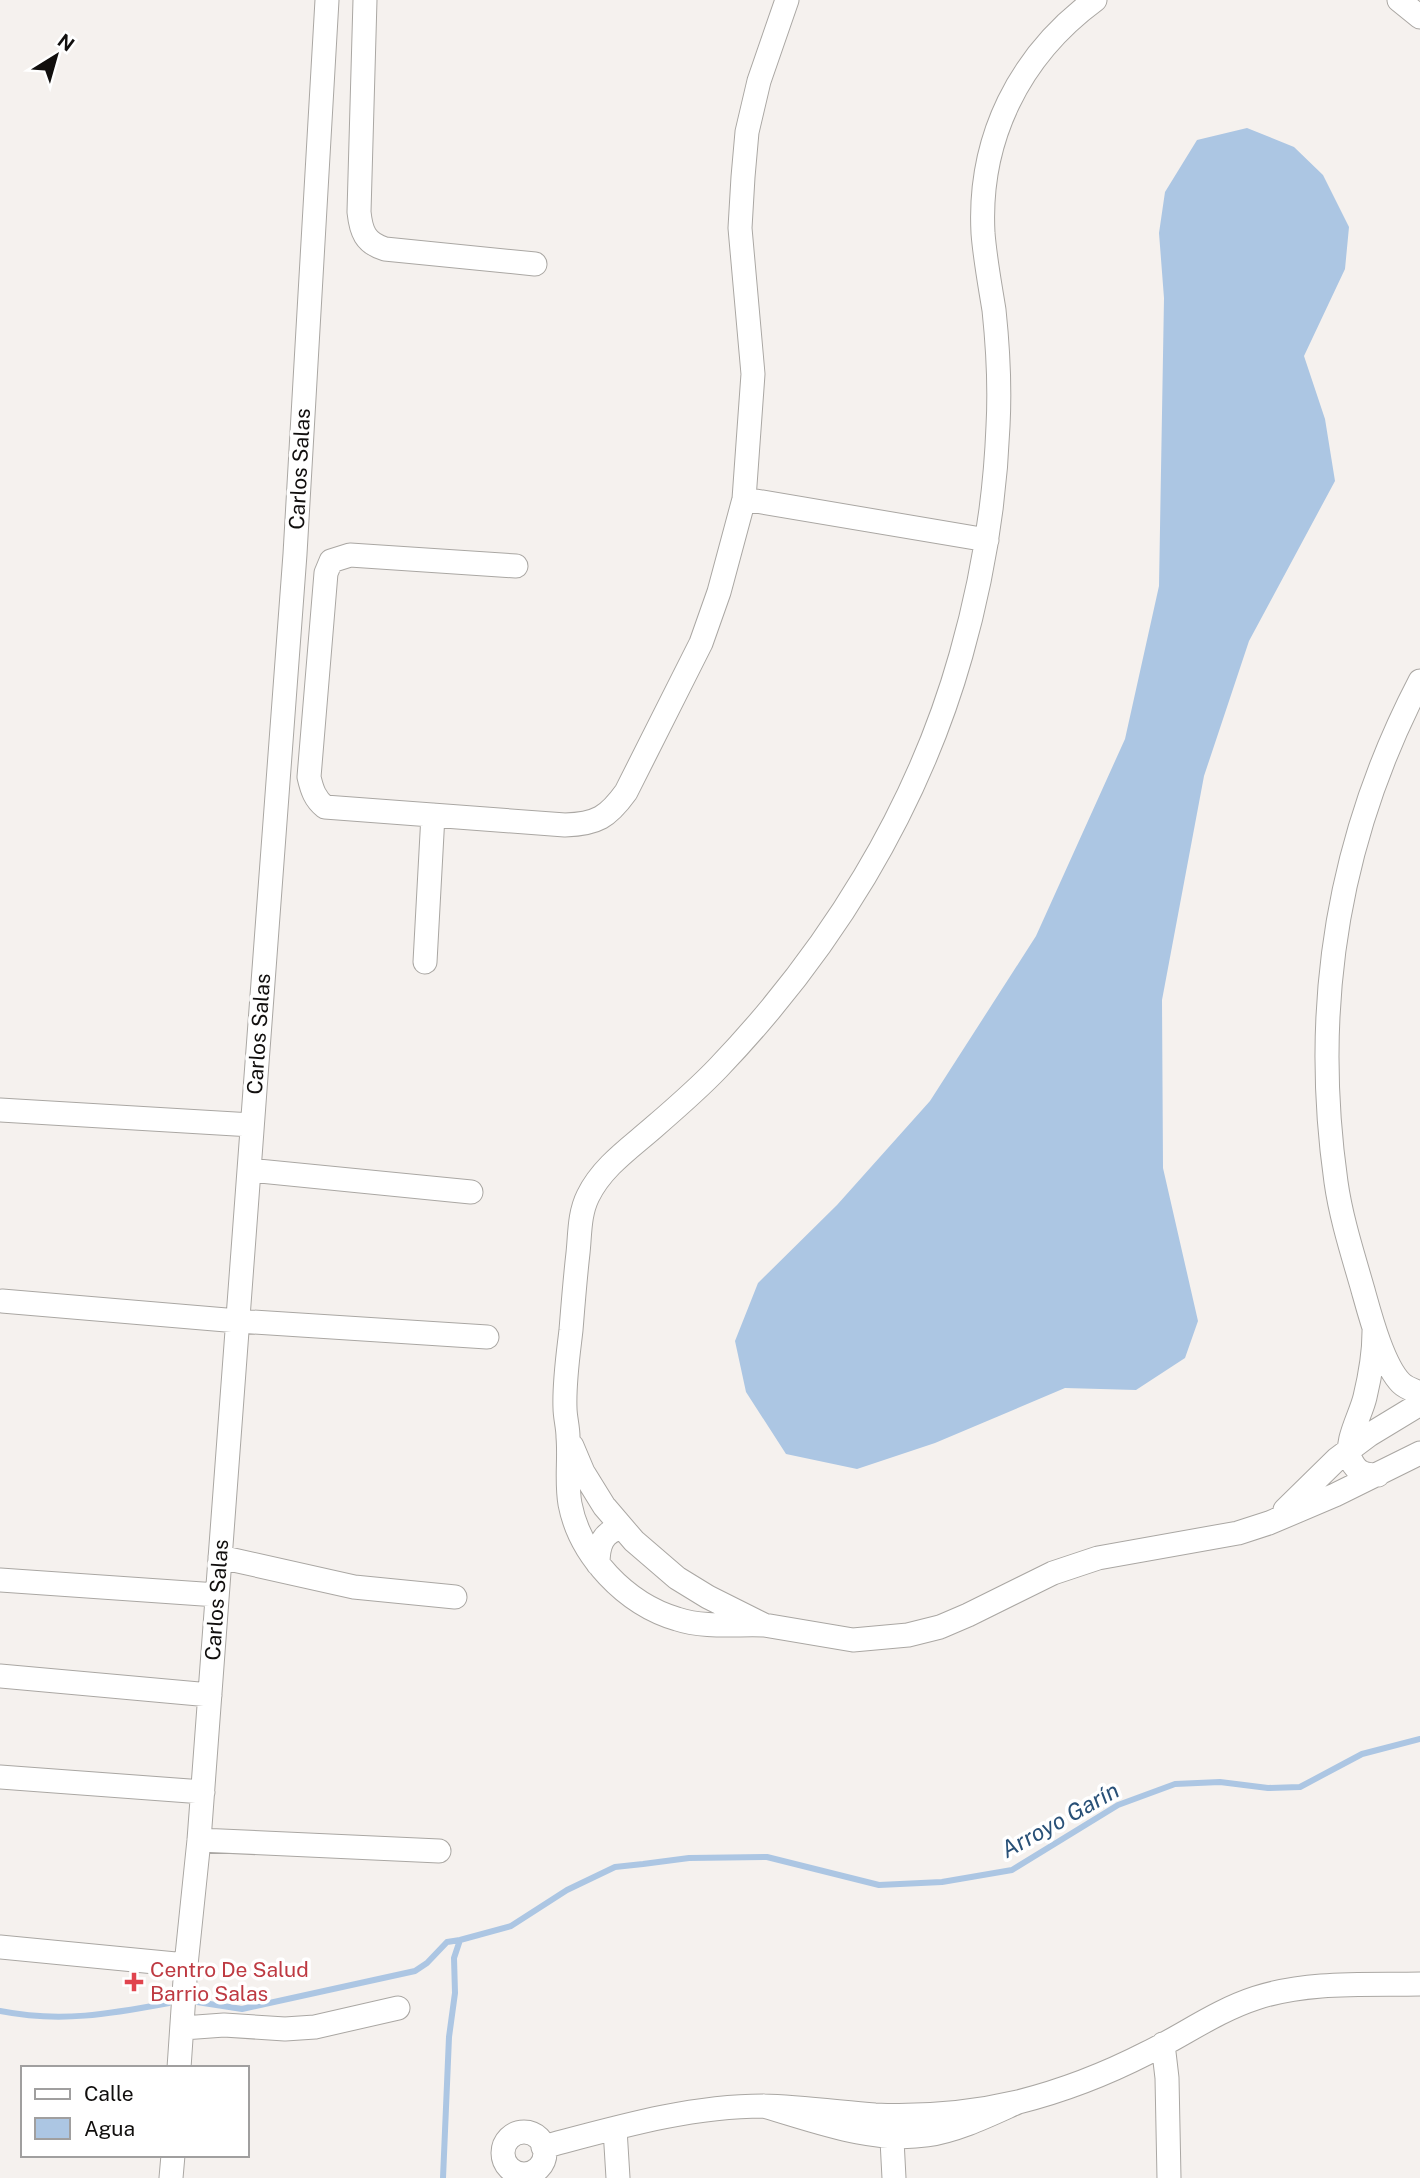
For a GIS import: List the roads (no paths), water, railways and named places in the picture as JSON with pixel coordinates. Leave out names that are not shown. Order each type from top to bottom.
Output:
[{"type":"street","name":"Carlos Salas","points":[[180,2066],[295,554],[327,0]]},
{"type":"street","points":[[365,0],[359,212],[363,235],[376,247],[384,249],[535,264]]},
{"type":"street","points":[[1095,0],[1066,22],[1042,47],[1018,83],[999,125],[987,168],[984,185],[984,234],[996,340],[998,425],[986,540],[963,648],[914,785],[859,887],[766,1017],[702,1086],[614,1162],[589,1192],[581,1220],[565,1388],[570,1501],[576,1529],[598,1564],[624,1589],[650,1608],[678,1620],[764,1625],[853,1640],[908,1635],[940,1627],[1074,1565],[1121,1553],[1238,1534],[1378,1475],[1420,1453]]},
{"type":"street","points":[[1399,0],[1420,16]]},
{"type":"street","points":[[516,566],[350,555],[331,561],[326,573],[309,777],[318,802],[326,807],[565,825],[600,819],[614,808],[626,792],[701,643],[719,592],[744,499],[753,374],[740,228],[743,177],[747,132],[783,2]]},
{"type":"street","points":[[744,499],[986,540]]},
{"type":"street","points":[[1420,681],[1378,770],[1363,815],[1335,937],[1328,1010],[1329,1105],[1336,1183],[1354,1260],[1374,1329],[1393,1371],[1401,1383],[1420,1392]]},
{"type":"street","points":[[425,962],[433,815]]},
{"type":"street","points":[[0,1110],[252,1125]]},
{"type":"street","points":[[249,1170],[471,1192]]},
{"type":"street","points":[[2,1301],[238,1321],[487,1336]]},
{"type":"street","points":[[1374,1329],[1365,1399],[1350,1449],[1351,1460],[1358,1471],[1363,1475],[1378,1475]]},
{"type":"street","points":[[1269,1523],[1300,1497],[1323,1472],[1369,1434],[1420,1404]]},
{"type":"street","points":[[568,1437],[583,1472],[604,1506],[621,1528],[650,1556],[677,1578],[716,1602],[764,1625]]},
{"type":"street","points":[[598,1564],[598,1551],[605,1536],[612,1530],[621,1528]]},
{"type":"street","points":[[220,1557],[354,1587],[455,1597]]},
{"type":"street","points":[[650,1608],[667,1606],[674,1601],[679,1594],[677,1578]]},
{"type":"street","points":[[0,1580],[218,1595]]},
{"type":"street","points":[[0,1676],[210,1695]]},
{"type":"street","points":[[0,1777],[203,1792]]},
{"type":"street","points":[[199,1840],[439,1851]]},
{"type":"street","points":[[0,1947],[187,1965]]},
{"type":"street","points":[[544,2147],[718,2108],[764,2106],[891,2126],[927,2135],[1076,2084],[1147,2053],[1230,2008],[1285,1990],[1304,1987],[1420,1984]]},
{"type":"street","points":[[183,2028],[224,2025],[285,2029],[315,2027],[398,2008]]},
{"type":"street","points":[[1163,2044],[1167,2078],[1169,2178]]},
{"type":"street","points":[[891,2126],[894,2178]]},
{"type":"street","points":[[615,2129],[618,2178]]},
{"type":"street","points":[[171,2178],[173,2157]]},
{"type":"water","points":[[1247,128],[1294,147],[1323,175],[1349,227],[1345,269],[1304,356],[1325,419],[1335,481],[1249,641],[1204,776],[1162,1000],[1163,1168],[1198,1321],[1185,1358],[1136,1390],[1065,1388],[935,1443],[857,1469],[786,1454],[746,1392],[735,1341],[758,1283],[837,1205],[930,1101],[1036,936],[1125,739],[1159,586],[1164,298],[1159,233],[1165,192],[1197,140]]},
{"type":"waterway","name":"Arroyo Garín","points":[[197,2002],[242,2009],[415,1971],[427,1963],[447,1942],[511,1926],[567,1890],[615,1867],[689,1858],[767,1857],[879,1885],[942,1882],[1012,1870],[1118,1805],[1175,1784],[1220,1782],[1268,1788],[1300,1787],[1362,1754],[1420,1739]]},
{"type":"waterway","points":[[443,2178],[449,2037],[455,1993],[454,1958],[460,1940]]},
{"type":"waterway","name":"Arroyo Garín","points":[[0,2011],[64,2017],[105,2014],[169,2003]]},
{"type":"place","name":"Centro De Salud Barrio Salas","points":[[134,1982]]}]
